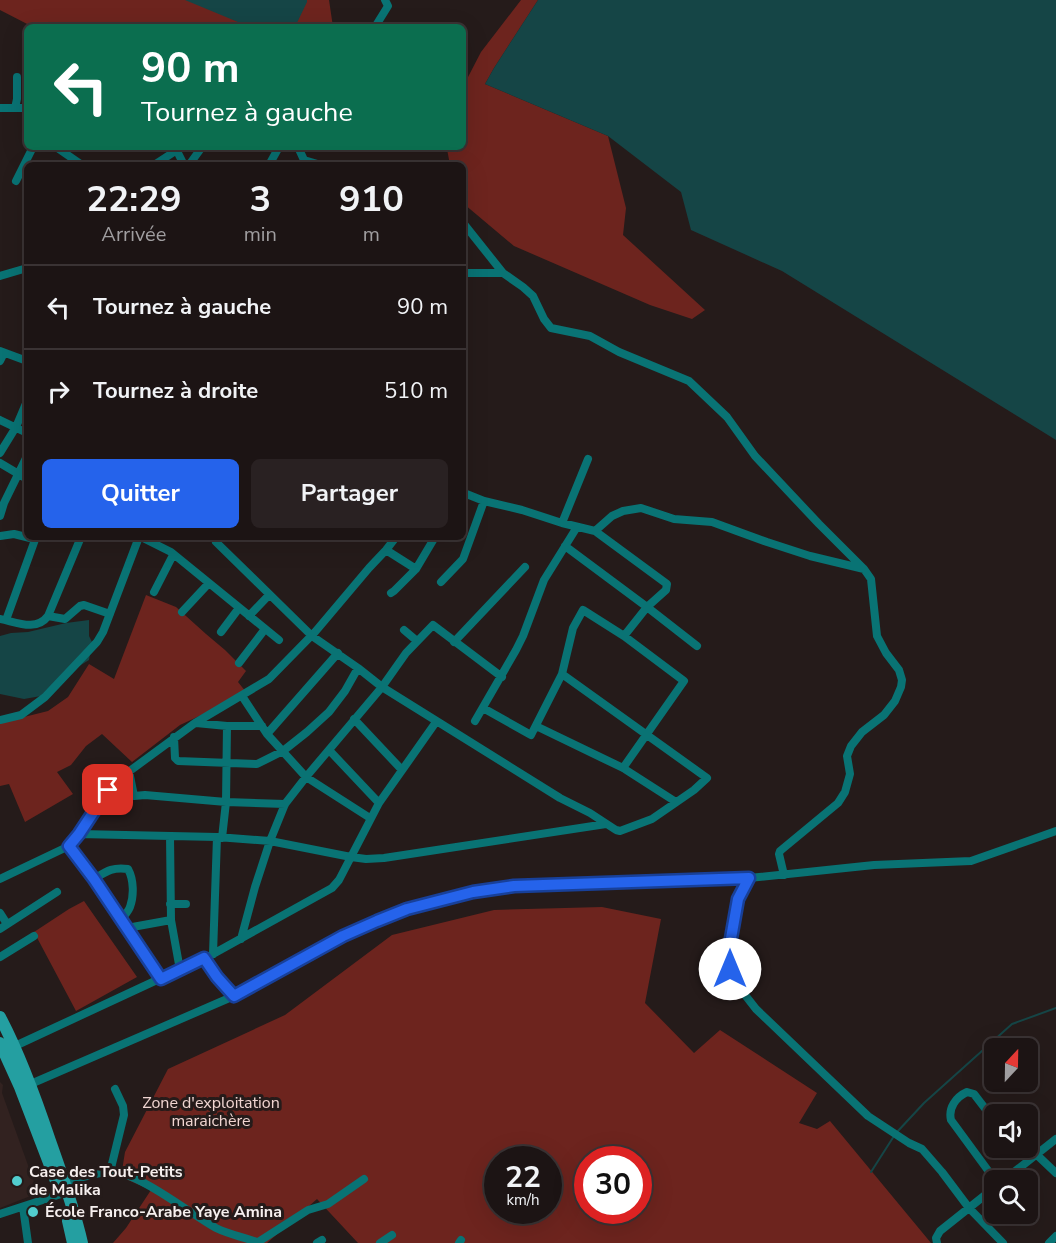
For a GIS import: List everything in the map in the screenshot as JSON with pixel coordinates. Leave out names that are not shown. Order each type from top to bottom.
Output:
[{"type":"main road","points":[[0,1017],[15,1046],[25,1086],[82,1243]]},
{"type":"main road","points":[[0,1043],[25,1086]]},
{"type":"main road","points":[[63,1188],[73,1243]]},
{"type":"street","points":[[377,24],[389,2]]},
{"type":"street","points":[[15,108],[17,77]]},
{"type":"street","points":[[0,109],[24,108]]},
{"type":"street","points":[[60,150],[78,162]]},
{"type":"street","points":[[158,162],[173,150]]},
{"type":"street","points":[[190,162],[200,150]]},
{"type":"street","points":[[299,150],[304,160],[311,162]]},
{"type":"street","points":[[16,181],[24,165]]},
{"type":"street","points":[[466,227],[503,273],[533,296],[551,328],[590,336],[619,352],[689,381],[727,417],[755,456],[871,579],[877,636],[880,645],[899,670],[902,680],[901,687],[895,701],[884,715],[862,732],[850,746],[847,756],[850,774],[845,792],[838,803],[780,851],[784,874]]},
{"type":"street","points":[[0,276],[24,269]]},
{"type":"street","points":[[466,273],[503,273]]},
{"type":"street","points":[[1,355],[24,360]]},
{"type":"street","points":[[0,453],[16,427],[24,407]]},
{"type":"street","points":[[0,420],[24,432]]},
{"type":"street","points":[[562,524],[588,459]]},
{"type":"street","points":[[0,516],[24,462]]},
{"type":"street","points":[[0,463],[24,477]]},
{"type":"street","points":[[466,494],[562,524],[595,531],[667,584],[666,590],[647,607],[624,636]]},
{"type":"street","points":[[441,582],[463,558],[484,501]]},
{"type":"street","points":[[595,531],[612,516],[623,511],[641,508],[674,519],[712,522],[810,556],[864,569]]},
{"type":"street","points":[[475,722],[523,636],[544,579],[577,527]]},
{"type":"street","points":[[0,536],[14,534],[24,536]]},
{"type":"street","points":[[34,540],[3,619],[31,626],[44,622],[48,616],[80,540]]},
{"type":"street","points":[[0,720],[21,715],[45,697],[96,642],[103,632],[139,540]]},
{"type":"street","points":[[146,540],[173,555],[279,640]]},
{"type":"street","points":[[0,879],[69,846],[112,784],[174,737],[268,679],[312,636],[394,540]]},
{"type":"street","points":[[391,593],[416,569],[433,540]]},
{"type":"street","points":[[216,542],[312,636],[382,687],[560,798],[620,831],[652,819],[694,790],[706,778],[562,675]]},
{"type":"street","points":[[565,546],[697,646]]},
{"type":"street","points":[[386,550],[416,569]]},
{"type":"street","points":[[154,592],[173,555]]},
{"type":"street","points":[[454,642],[525,567]]},
{"type":"street","points":[[182,612],[209,583]]},
{"type":"street","points":[[249,616],[270,595]]},
{"type":"street","points":[[48,616],[65,619],[84,605],[110,614]]},
{"type":"street","points":[[221,632],[239,608]]},
{"type":"street","points":[[483,708],[531,735],[562,675],[573,628],[583,610],[624,636],[684,681],[622,768]]},
{"type":"street","points":[[241,939],[255,887],[285,804],[417,641],[433,625],[502,677]]},
{"type":"street","points":[[239,663],[265,629]]},
{"type":"street","points":[[404,630],[417,641]]},
{"type":"street","points":[[264,730],[338,653]]},
{"type":"street","points":[[174,737],[175,758],[178,761],[257,764],[283,751],[329,712],[345,691],[358,668]]},
{"type":"street","points":[[242,696],[264,730],[306,777],[370,818]]},
{"type":"street","points":[[354,719],[402,770]]},
{"type":"street","points":[[15,1046],[213,954],[332,888],[339,880],[379,803],[436,722]]},
{"type":"street","points":[[195,723],[264,730]]},
{"type":"street","points":[[213,954],[220,838],[226,802],[227,726]]},
{"type":"street","points":[[536,726],[622,768],[676,802]]},
{"type":"street","points":[[329,750],[379,803]]},
{"type":"street","points":[[129,771],[134,796],[154,795],[226,802],[285,804]]},
{"type":"street","points":[[79,834],[270,841],[366,859],[606,824]]},
{"type":"street","points":[[25,1086],[234,996],[343,936],[377,921],[407,909],[473,892],[514,886],[749,878],[874,865],[971,861],[1056,831]]},
{"type":"street","points":[[170,836],[171,920],[180,970]]},
{"type":"street","points":[[69,846],[161,979]]},
{"type":"street","points":[[94,879],[110,869],[128,869],[132,876],[132,893],[130,908],[124,924]]},
{"type":"street","points":[[749,878],[738,899],[730,944],[730,969],[738,986],[756,1009],[868,1116],[922,1149],[969,1208],[1003,1243]]},
{"type":"street","points":[[0,913],[4,927],[57,892]]},
{"type":"street","points":[[170,904],[186,904]]},
{"type":"street","points":[[124,924],[171,920]]},
{"type":"street","points":[[0,957],[34,936]]},
{"type":"street","points":[[204,958],[234,996]]},
{"type":"street","points":[[110,1172],[124,1115],[123,1106],[115,1089]]},
{"type":"street","points":[[984,1107],[974,1094],[967,1092],[955,1101],[950,1115],[951,1120],[988,1170]]},
{"type":"street","points":[[1038,1154],[1056,1139]]},
{"type":"street","points":[[1038,1156],[1056,1173]]},
{"type":"street","points":[[1017,1170],[1032,1158]]},
{"type":"street","points":[[0,1214],[24,1207],[63,1188],[110,1172],[123,1174],[149,1186],[229,1234],[259,1242],[309,1210],[328,1204],[364,1179]]},
{"type":"street","points":[[937,1243],[936,1238],[940,1231],[984,1196]]},
{"type":"street","points":[[24,1207],[28,1243]]},
{"type":"street","points":[[380,1243],[392,1234]]},
{"type":"street","points":[[1049,1243],[1056,1236]]},
{"type":"shaded area","points":[[0,1082],[3,1085],[2,1093],[38,1193],[0,1208]]},
{"type":"green space","points":[[0,0],[329,0],[333,24],[27,24],[0,10]]},
{"type":"green space","points":[[521,0],[538,0],[485,84],[608,136],[626,208],[623,235],[705,310],[692,319],[650,305],[514,246],[466,206],[466,162],[449,162],[447,150],[466,150],[466,79],[481,52]]},
{"type":"green space","points":[[146,595],[176,607],[225,650],[246,671],[238,682],[246,692],[180,725],[132,762],[102,734],[86,746],[71,765],[57,772],[73,794],[25,822],[9,784],[0,786],[0,723],[48,711],[68,697],[89,664],[114,679]]},
{"type":"green space","points":[[84,901],[137,977],[76,1011],[34,932]]},
{"type":"green space","name":"Zone d'exploitation maraichère","points":[[602,907],[661,919],[645,1003],[694,1053],[720,1030],[817,1093],[799,1123],[817,1129],[830,1121],[931,1243],[358,1243],[317,1199],[267,1243],[113,1243],[126,1228],[151,1190],[121,1177],[125,1152],[168,1069],[285,1015],[392,935],[494,910]]},
{"type":"water","points":[[185,0],[307,0],[296,24],[243,24]]},
{"type":"water","points":[[538,0],[1056,0],[1056,440],[782,271],[691,230],[681,192],[608,136],[485,84]]},
{"type":"water","points":[[89,620],[89,636],[92,642],[89,660],[71,671],[41,696],[24,699],[0,694],[0,636]]},
{"type":"waterway","points":[[897,1132],[924,1103],[1012,1024],[1056,1008]]},
{"type":"waterway","points":[[871,1172],[894,1136]]},
{"type":"place","name":"Case des Tout-Petits de Malika","points":[[17,1181]]},
{"type":"place","name":"École Franco-Arabe Yaye Amina","points":[[33,1212]]},
{"type":"route","points":[[108,790],[69,846],[161,979],[204,958],[234,996],[343,936],[377,921],[407,909],[473,892],[514,886],[749,878],[738,899],[731,935],[730,969]]}]
